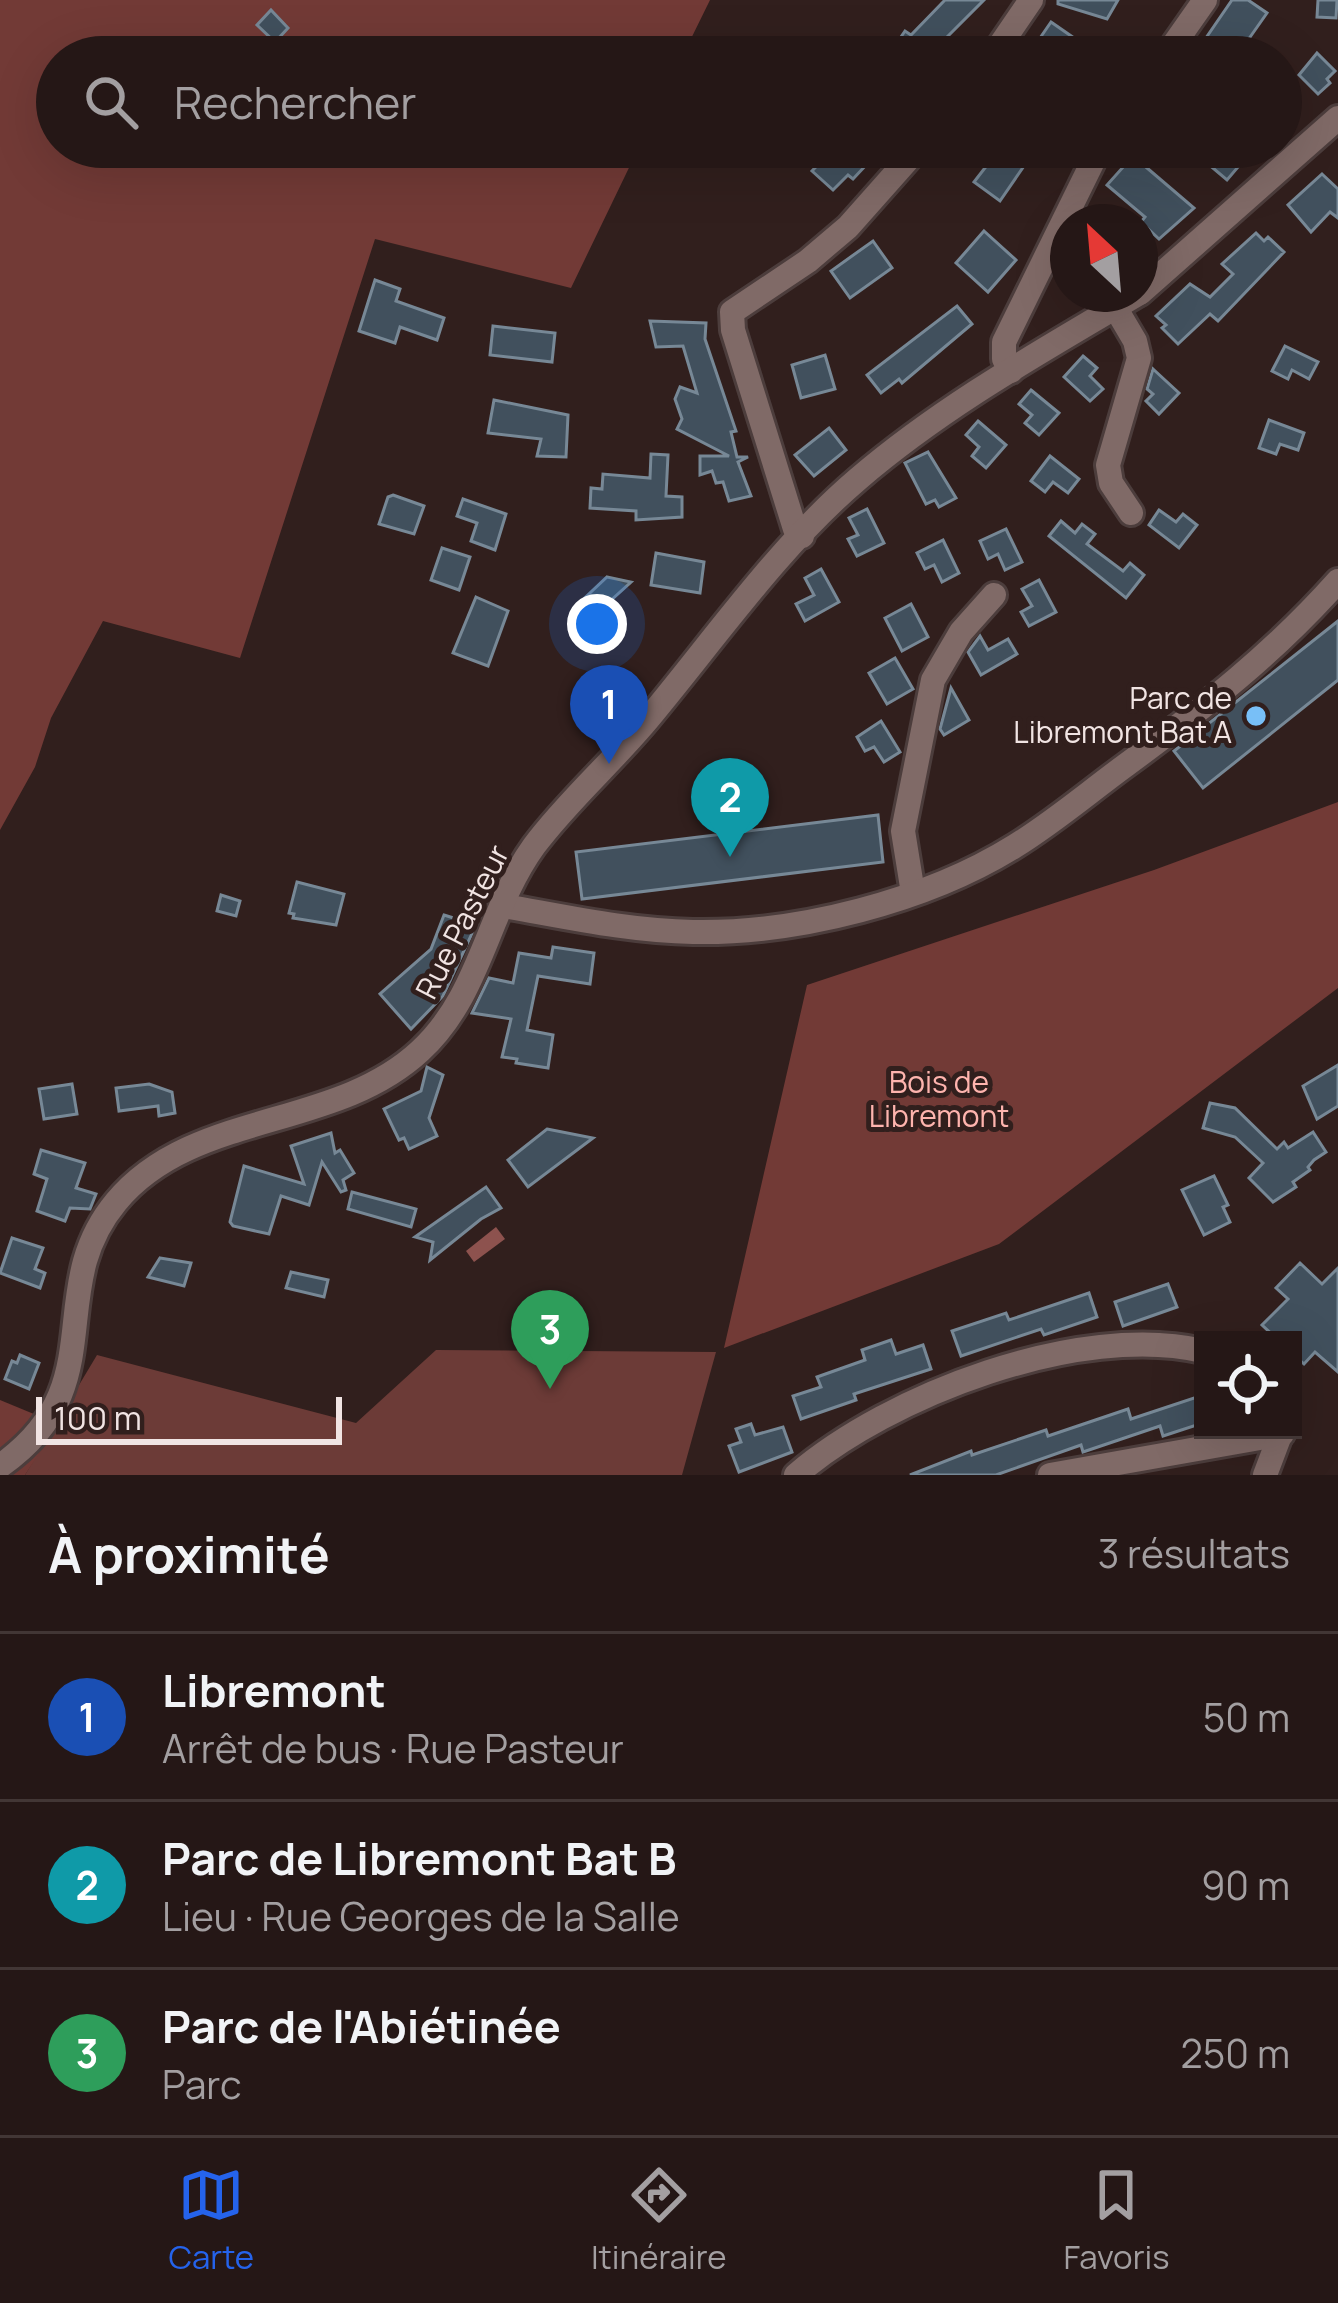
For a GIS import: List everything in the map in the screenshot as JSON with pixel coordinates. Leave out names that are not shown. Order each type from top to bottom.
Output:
[{"type":"street","points":[[1006,36],[1031,0]]},
{"type":"street","points":[[1180,36],[1205,0]]},
{"type":"street","name":"Rue Pasteur","points":[[1302,150],[1338,118]]},
{"type":"street","points":[[802,536],[795,529],[781,485],[732,312],[808,261],[848,227],[900,168]]},
{"type":"street","points":[[1011,371],[1004,359],[1004,342],[1090,168]]},
{"type":"street","name":"Rue Pasteur","points":[[1158,276],[1282,168]]},
{"type":"street","name":"Rue Pasteur","points":[[0,1466],[34,1437],[63,1394],[71,1370],[82,1265],[97,1230],[117,1201],[177,1154],[342,1100],[401,1068],[460,1004],[534,847],[802,536],[858,478],[1062,336],[1106,312]]},
{"type":"street","points":[[1131,513],[1111,483],[1108,465],[1139,358],[1132,312]]},
{"type":"street","points":[[504,906],[617,926],[731,931],[842,913],[913,893],[1015,846],[1213,701],[1279,645],[1338,580]]},
{"type":"street","points":[[913,893],[903,830],[934,680],[961,632],[994,595]]},
{"type":"street","points":[[796,1475],[875,1419],[976,1377],[1115,1345],[1194,1350]]},
{"type":"street","points":[[1050,1475],[1244,1439]]},
{"type":"street","points":[[1265,1475],[1279,1439]]},
{"type":"shaded area","points":[[496,1227],[505,1239],[474,1262],[466,1251]]},
{"type":"shaded area","points":[[436,1350],[716,1352],[682,1475],[25,1475],[97,1355],[356,1423]]},
{"type":"green space","points":[[0,0],[710,0],[692,36],[36,36],[36,168],[629,168],[571,288],[375,239],[240,658],[103,621],[51,718],[35,767],[0,830]]},
{"type":"green space","name":"Bois de Libremont","points":[[1338,802],[1338,988],[999,1244],[724,1348],[807,985],[1154,870]]},
{"type":"green space","points":[[0,1400],[58,1424],[25,1475],[0,1475]]},
{"type":"building","points":[[945,0],[984,0],[948,36],[902,36],[905,31],[911,35]]},
{"type":"building","points":[[1058,0],[1118,0],[1107,19],[1058,4]]},
{"type":"building","points":[[1232,0],[1248,0],[1267,13],[1251,36],[1207,36]]},
{"type":"building","points":[[1318,0],[1337,0],[1336,18],[1317,17]]},
{"type":"building","points":[[271,10],[288,28],[281,36],[269,36],[257,25]]},
{"type":"building","points":[[1051,22],[1071,36],[1041,36]]},
{"type":"building","points":[[1317,53],[1335,71],[1318,94],[1302,78]]},
{"type":"building","points":[[815,168],[863,168],[833,190],[812,171]]},
{"type":"building","points":[[985,168],[1023,168],[1000,201],[974,182]]},
{"type":"building","points":[[1122,168],[1147,168],[1194,208],[1159,239],[1158,204],[1130,204],[1107,185]]},
{"type":"building","points":[[1213,168],[1237,168],[1227,180]]},
{"type":"building","points":[[1322,174],[1338,189],[1338,218],[1330,212],[1311,232],[1288,205]]},
{"type":"building","points":[[984,231],[1016,260],[988,292],[956,263]]},
{"type":"building","points":[[1256,233],[1284,252],[1218,321],[1210,314],[1178,344],[1156,316],[1190,284],[1210,297],[1233,274],[1222,264]]},
{"type":"building","points":[[873,241],[892,268],[850,298],[831,271]]},
{"type":"building","points":[[375,280],[400,289],[396,301],[444,318],[437,340],[400,327],[395,343],[359,331]]},
{"type":"building","points":[[957,306],[972,324],[902,383],[899,379],[881,393],[867,375]]},
{"type":"building","points":[[650,321],[706,323],[705,339],[736,431],[731,432],[737,457],[748,457],[738,462],[751,496],[729,501],[723,482],[716,483],[712,471],[700,475],[700,456],[729,456],[677,429],[682,419],[675,399],[680,387],[697,393],[683,346],[656,347]]},
{"type":"building","points":[[493,326],[555,333],[552,362],[490,355]]},
{"type":"building","points":[[1285,346],[1318,362],[1309,379],[1292,370],[1288,379],[1272,371]]},
{"type":"building","points":[[825,355],[835,389],[801,398],[792,365]]},
{"type":"building","points":[[1083,356],[1097,368],[1090,376],[1103,389],[1090,401],[1064,377]]},
{"type":"building","points":[[1153,369],[1179,393],[1159,414],[1146,401],[1153,394],[1147,389]]},
{"type":"building","points":[[1031,390],[1059,413],[1039,435],[1025,423],[1032,415],[1019,404]]},
{"type":"building","points":[[494,400],[568,415],[566,457],[537,456],[541,439],[488,433]]},
{"type":"building","points":[[1269,420],[1304,433],[1298,450],[1280,444],[1276,454],[1259,448]]},
{"type":"building","points":[[978,421],[1006,445],[986,468],[972,456],[979,447],[966,435]]},
{"type":"building","points":[[829,428],[846,450],[814,476],[795,455]]},
{"type":"building","points":[[928,452],[956,498],[939,507],[935,500],[926,504],[905,463]]},
{"type":"building","points":[[651,454],[668,455],[666,496],[682,497],[682,517],[636,520],[636,511],[590,508],[591,488],[602,489],[603,474],[650,478]]},
{"type":"building","points":[[1050,456],[1079,479],[1068,493],[1053,482],[1045,492],[1031,481]]},
{"type":"building","points":[[388,497],[424,506],[414,534],[379,524]]},
{"type":"building","points":[[463,499],[506,514],[495,550],[471,541],[477,523],[457,516]]},
{"type":"building","points":[[867,509],[884,543],[857,556],[848,539],[858,535],[849,518]]},
{"type":"building","points":[[1159,510],[1176,522],[1183,514],[1197,525],[1179,548],[1149,525]]},
{"type":"building","points":[[1061,521],[1075,533],[1082,524],[1095,534],[1087,544],[1123,571],[1130,563],[1144,575],[1126,598],[1049,536]]},
{"type":"building","points":[[1006,529],[1022,562],[1005,570],[998,554],[988,559],[980,541]]},
{"type":"building","points":[[943,540],[959,573],[942,582],[934,565],[925,569],[917,553]]},
{"type":"building","points":[[442,548],[470,557],[459,590],[431,580]]},
{"type":"building","points":[[656,553],[704,562],[700,593],[651,585]]},
{"type":"building","points":[[821,569],[839,602],[805,621],[796,604],[814,595],[805,578]]},
{"type":"building","points":[[607,577],[631,582],[587,622],[574,608]]},
{"type":"building","points":[[1039,580],[1056,612],[1029,626],[1021,612],[1032,606],[1022,589]]},
{"type":"building","points":[[476,597],[508,611],[488,666],[453,653]]},
{"type":"building","points":[[911,604],[928,637],[902,651],[885,618]]},
{"type":"building","name":"Parc de Libremont Bat A","points":[[1338,621],[1338,680],[1203,788],[1174,751]]},
{"type":"building","points":[[980,636],[988,650],[1008,639],[1017,654],[981,675],[968,652]]},
{"type":"building","points":[[895,658],[913,689],[887,704],[869,673]]},
{"type":"building","points":[[951,688],[969,720],[944,735],[940,729]]},
{"type":"building","points":[[881,721],[900,752],[884,762],[874,747],[865,751],[857,737]]},
{"type":"building","points":[[878,815],[883,862],[582,899],[576,852]]},
{"type":"building","points":[[297,882],[344,894],[336,925],[293,918],[289,913]]},
{"type":"building","points":[[221,895],[240,901],[236,916],[217,911]]},
{"type":"building","points":[[444,915],[476,925],[443,996],[411,1029],[380,994],[431,949]]},
{"type":"building","points":[[553,947],[594,953],[590,984],[538,976],[527,1030],[553,1035],[548,1068],[516,1063],[517,1059],[502,1057],[511,1019],[472,1013],[489,978],[513,983],[519,953],[551,958]]},
{"type":"building","points":[[1338,1065],[1338,1106],[1317,1119],[1303,1086]]},
{"type":"building","points":[[427,1067],[443,1075],[429,1118],[437,1136],[409,1149],[404,1138],[399,1140],[384,1109],[421,1091]]},
{"type":"building","points":[[72,1084],[77,1114],[44,1119],[39,1089]]},
{"type":"building","points":[[149,1084],[172,1092],[175,1113],[159,1116],[158,1106],[119,1111],[116,1088]]},
{"type":"building","points":[[1210,1103],[1235,1108],[1277,1149],[1284,1142],[1288,1148],[1313,1132],[1326,1152],[1293,1182],[1296,1187],[1273,1202],[1249,1178],[1263,1163],[1235,1137],[1203,1128]]},
{"type":"building","points":[[547,1129],[593,1138],[528,1187],[508,1160]]},
{"type":"building","points":[[331,1133],[335,1153],[340,1150],[354,1173],[343,1180],[346,1190],[341,1192],[322,1162],[309,1205],[281,1196],[269,1234],[233,1226],[230,1222],[244,1166],[304,1184],[291,1146]]},
{"type":"building","points":[[41,1150],[85,1163],[76,1188],[96,1194],[90,1209],[70,1208],[65,1221],[37,1211],[47,1179],[34,1174]]},
{"type":"building","points":[[1214,1176],[1228,1205],[1223,1207],[1230,1222],[1204,1235],[1182,1190]]},
{"type":"building","points":[[486,1187],[501,1208],[430,1260],[433,1242],[415,1237]]},
{"type":"building","points":[[352,1192],[416,1209],[411,1227],[348,1209]]},
{"type":"building","points":[[12,1238],[43,1248],[35,1269],[45,1273],[40,1288],[0,1273]]},
{"type":"building","points":[[160,1258],[191,1263],[184,1286],[148,1277]]},
{"type":"building","points":[[1300,1263],[1322,1284],[1338,1268],[1338,1372],[1315,1352],[1302,1362],[1302,1331],[1268,1331],[1262,1325],[1288,1299],[1276,1288]]},
{"type":"building","points":[[291,1272],[328,1280],[324,1297],[286,1288]]},
{"type":"building","points":[[1168,1284],[1177,1307],[1123,1326],[1115,1302]]},
{"type":"building","points":[[1089,1293],[1097,1317],[1044,1335],[1041,1329],[961,1356],[952,1331],[1006,1313],[1009,1320]]},
{"type":"building","points":[[891,1340],[896,1354],[923,1345],[931,1369],[854,1394],[856,1400],[801,1419],[793,1396],[821,1387],[817,1377],[865,1360],[862,1350]]},
{"type":"building","points":[[20,1355],[39,1363],[29,1389],[5,1379],[12,1361],[17,1363]]},
{"type":"building","points":[[1194,1398],[1194,1426],[1163,1436],[1160,1426],[1083,1452],[1081,1445],[996,1475],[910,1475],[971,1451],[972,1455],[1046,1430],[1048,1436],[1128,1409],[1131,1419]]},
{"type":"building","points":[[751,1424],[755,1435],[783,1427],[792,1452],[739,1472],[729,1446],[741,1442],[736,1429]]},
{"type":"place","name":"Parc de Libremont Bat A","points":[[1256,716]]},
{"type":"place","name":"Libremont","points":[[609,764]]},
{"type":"place","name":"Parc de Libremont Bat B","points":[[730,857]]},
{"type":"place","name":"Parc de l'Abiétinée","points":[[550,1389]]}]
